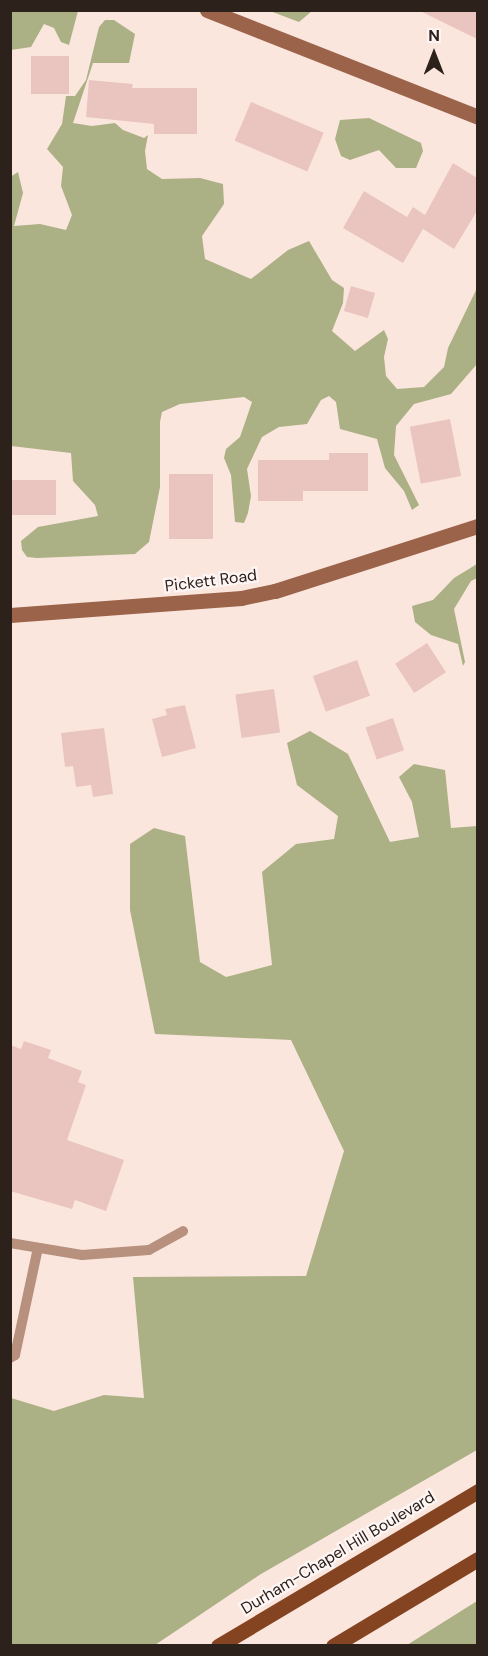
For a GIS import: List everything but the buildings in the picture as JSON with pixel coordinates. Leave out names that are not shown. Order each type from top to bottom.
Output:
[{"type":"main road","name":"Durham-Chapel Hill Boulevard","points":[[218,1646],[477,1491]]},
{"type":"main road","points":[[333,1646],[477,1559]]},
{"type":"street","points":[[207,10],[477,117]]},
{"type":"street","name":"Pickett Road","points":[[10,615],[241,598],[275,591],[477,526]]},
{"type":"lane","points":[[10,1243],[82,1255],[149,1250],[183,1231]]},
{"type":"lane","points":[[10,1358],[15,1355],[38,1248]]},
{"type":"green space","points":[[312,10],[299,22],[270,11]]},
{"type":"green space","points":[[10,11],[78,11],[69,45],[61,42],[54,28],[44,24],[31,47],[11,50]]},
{"type":"green space","points":[[105,20],[114,20],[135,34],[129,63],[93,63],[73,123],[92,126],[115,123],[123,130],[144,138],[148,135],[145,151],[147,169],[162,179],[200,178],[223,184],[224,204],[202,236],[205,259],[251,279],[288,250],[309,241],[332,280],[344,288],[343,303],[332,331],[355,351],[384,330],[388,339],[384,357],[386,376],[397,389],[424,387],[444,367],[448,348],[477,288],[477,364],[451,394],[414,404],[396,426],[394,455],[419,505],[412,510],[404,491],[385,468],[377,439],[340,429],[336,402],[329,396],[321,400],[307,424],[279,427],[262,437],[247,469],[251,496],[248,513],[244,523],[235,522],[231,475],[224,458],[226,449],[240,437],[252,402],[244,397],[180,404],[162,412],[160,487],[149,542],[135,554],[37,558],[27,557],[22,550],[21,541],[38,527],[98,516],[95,505],[73,481],[71,453],[11,446],[10,177],[18,172],[23,193],[14,226],[40,224],[66,230],[72,215],[61,186],[63,167],[47,149],[62,124],[66,96],[75,96],[86,80],[99,27]]},
{"type":"green space","points":[[369,118],[421,143],[423,151],[416,168],[396,168],[379,150],[350,160],[341,156],[335,139],[340,120]]},
{"type":"green space","points":[[477,564],[477,578],[471,581],[454,609],[465,662],[463,666],[458,644],[431,635],[415,622],[412,606],[433,600],[454,578]]},
{"type":"green space","points":[[310,731],[348,754],[390,842],[419,837],[412,802],[399,777],[414,764],[445,770],[451,828],[477,826],[477,1450],[261,1574],[155,1645],[11,1645],[11,1398],[54,1411],[104,1395],[144,1398],[133,1277],[306,1276],[344,1151],[291,1040],[155,1034],[130,910],[130,844],[154,828],[185,836],[200,962],[226,977],[272,965],[262,872],[296,844],[334,839],[338,816],[297,785],[287,743]]},
{"type":"green space","points":[[477,1601],[477,1645],[407,1645]]}]
